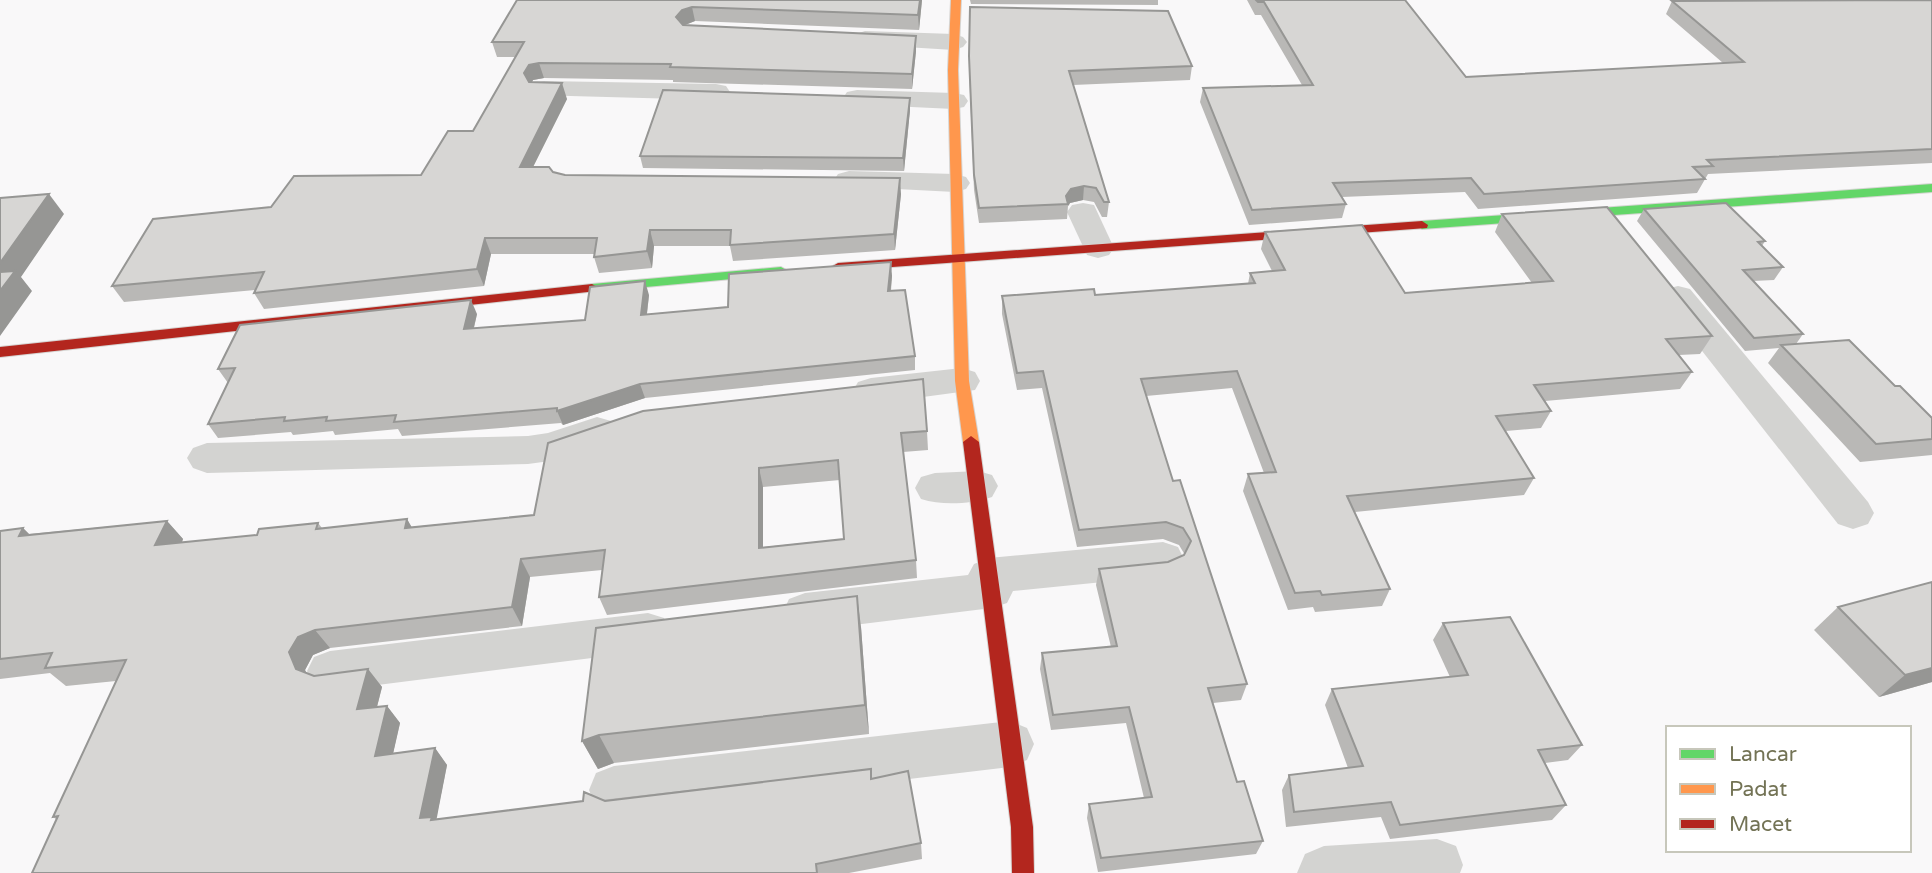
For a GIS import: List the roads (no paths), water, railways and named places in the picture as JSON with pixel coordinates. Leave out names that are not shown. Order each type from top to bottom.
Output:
[{"type":"street","points":[[982,14],[955,7],[956,258],[962,381],[1022,827],[1023,873]]},
{"type":"street","points":[[845,38],[954,42]]},
{"type":"street","points":[[544,89],[745,94]]},
{"type":"street","points":[[837,97],[954,101]]},
{"type":"street","points":[[817,180],[955,183]]},
{"type":"street","points":[[821,268],[1932,188]]},
{"type":"street","points":[[1608,210],[1634,242]]},
{"type":"street","points":[[1083,212],[1098,248]]},
{"type":"street","points":[[0,352],[646,282],[794,270]]},
{"type":"street","points":[[1660,275],[1853,513]]},
{"type":"street","points":[[830,395],[962,381]]},
{"type":"street","points":[[207,457],[442,454],[528,450],[550,447],[634,419]]},
{"type":"street","points":[[935,488],[978,486]]},
{"type":"street","points":[[766,617],[1163,559]]},
{"type":"street","points":[[330,671],[687,627]]},
{"type":"street","points":[[614,790],[1010,744]]},
{"type":"street","points":[[1324,873],[1437,866]]}]
